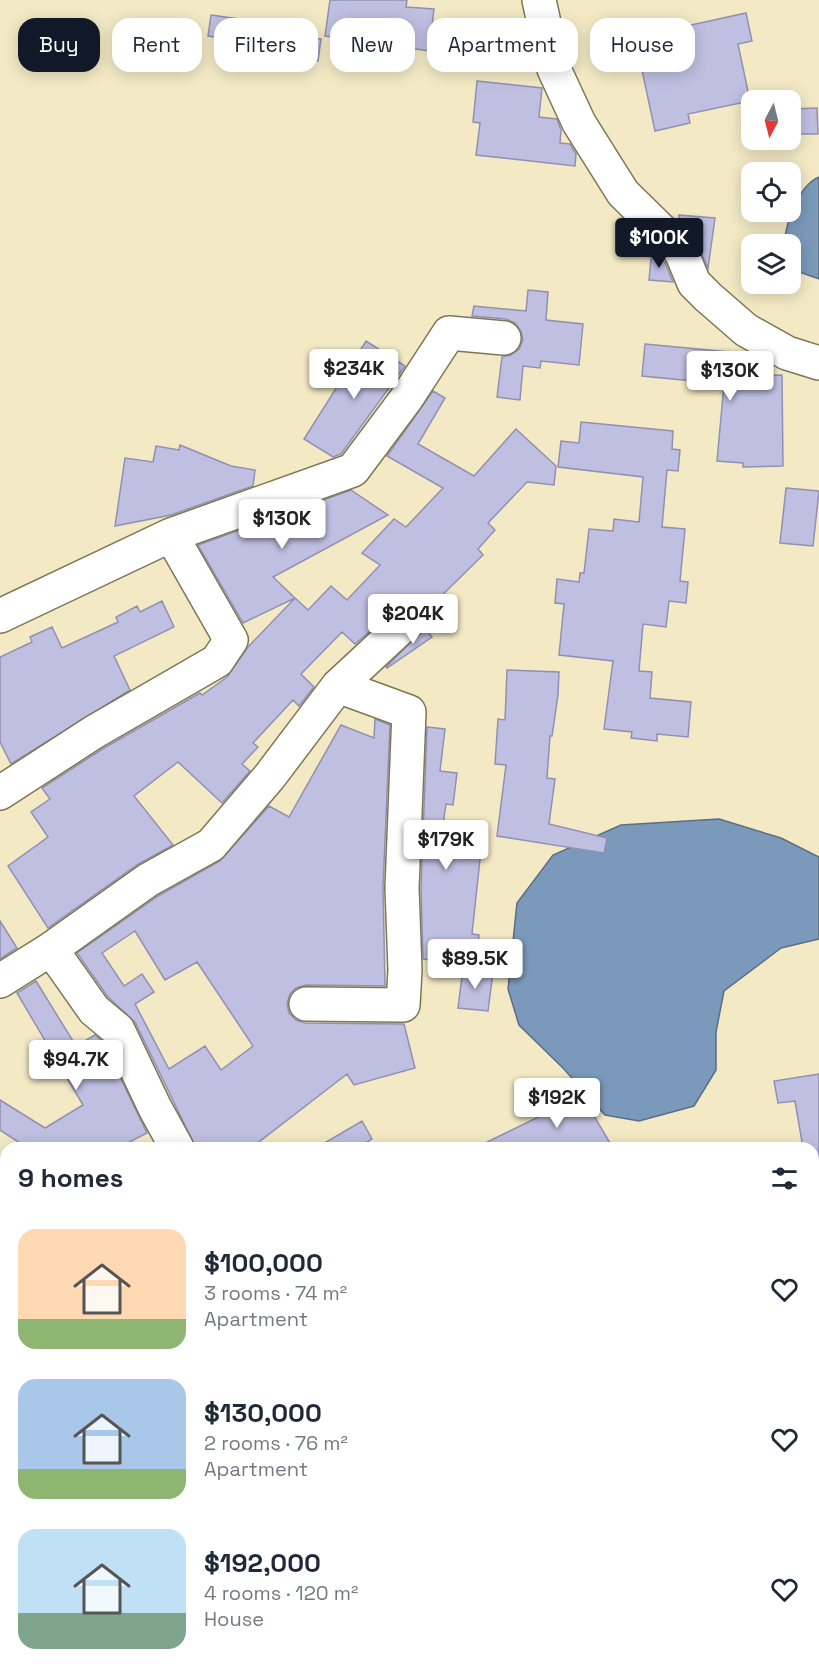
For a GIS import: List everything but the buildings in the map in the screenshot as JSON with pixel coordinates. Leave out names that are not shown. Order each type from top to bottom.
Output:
[{"type":"street","points":[[539,0],[554,69],[579,123],[623,194],[675,244],[682,254],[694,283],[746,330],[787,353],[819,363]]},
{"type":"street","points":[[0,616],[171,535],[354,470],[406,399],[449,333],[504,338]]},
{"type":"street","points":[[0,793],[94,732],[217,662],[231,640],[171,535]]},
{"type":"street","points":[[0,981],[51,949],[148,880],[211,846],[270,776],[338,686],[408,621]]},
{"type":"street","points":[[306,1004],[403,1005],[405,970],[402,888],[409,712],[338,686]]},
{"type":"street","points":[[51,949],[94,1010],[118,1030],[174,1142]]},
{"type":"water","points":[[819,177],[819,279],[801,273],[801,234],[786,234],[788,222],[801,222],[801,194]]},
{"type":"water","points":[[719,819],[781,838],[819,857],[819,939],[781,948],[724,991],[716,1032],[716,1070],[694,1106],[639,1121],[605,1115],[563,1068],[519,1025],[508,989],[517,903],[553,855],[621,825]]}]
